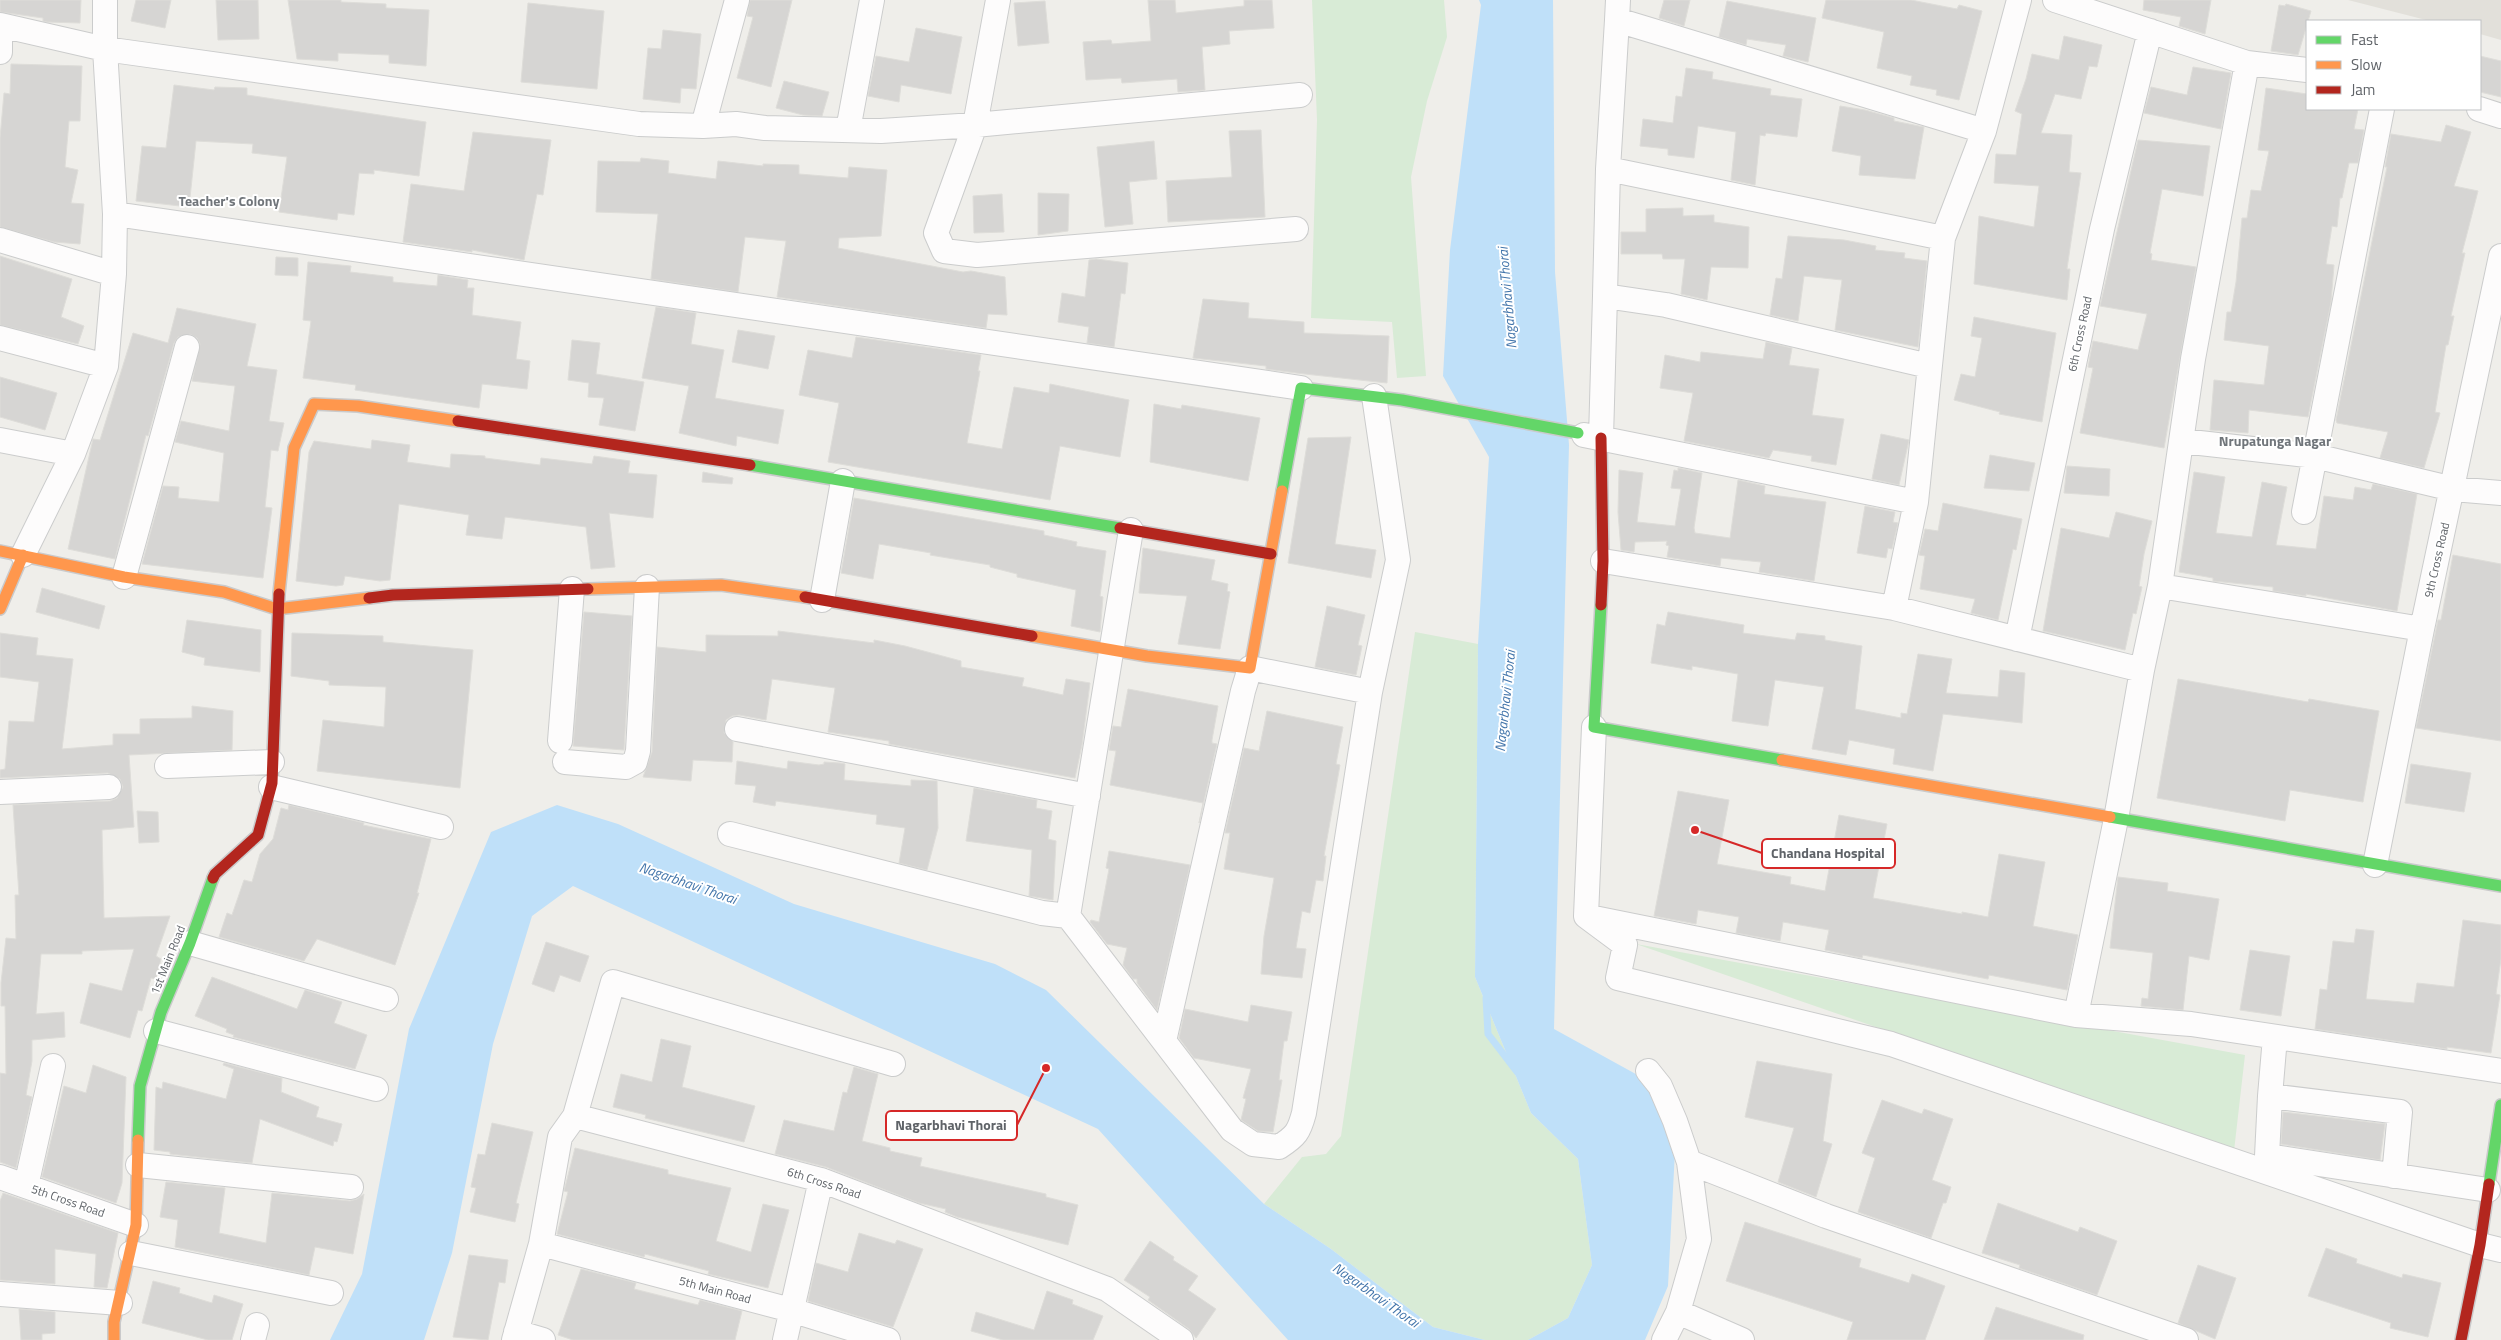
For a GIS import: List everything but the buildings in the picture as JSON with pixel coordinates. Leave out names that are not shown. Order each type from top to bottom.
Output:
[{"type":"street","points":[[0,609],[23,556],[73,454],[106,366],[114,274],[115,214],[105,0]]},
{"type":"street","points":[[703,126],[737,0]]},
{"type":"street","points":[[848,130],[872,0]]},
{"type":"street","points":[[998,0],[975,125],[936,233],[944,251],[977,255],[1296,229]]},
{"type":"street","points":[[1894,608],[1916,502],[1943,238],[1984,131],[2019,0]]},
{"type":"street","points":[[2055,0],[2248,63],[2306,70]]},
{"type":"street","points":[[1586,916],[1603,561],[1589,436],[1605,296],[1608,169],[1618,10],[1984,131]]},
{"type":"street","points":[[0,52],[0,25],[106,49],[639,124],[703,126],[736,124],[765,128],[881,130],[975,125],[1300,95]]},
{"type":"street","name":"6th Cross Road","points":[[2017,639],[2102,229],[2150,31]]},
{"type":"street","points":[[2076,1015],[2116,819],[2142,670],[2160,586],[2193,359],[2248,63]]},
{"type":"street","points":[[2304,512],[2382,110]]},
{"type":"street","points":[[2481,110],[2501,116]]},
{"type":"street","points":[[1608,169],[1943,238]]},
{"type":"street","points":[[115,214],[1301,388],[1402,400],[1916,502]]},
{"type":"street","points":[[0,240],[114,274]]},
{"type":"street","name":"9th Cross Road","points":[[2374,864],[2501,256]]},
{"type":"street","points":[[1605,296],[1666,305],[1929,366]]},
{"type":"street","points":[[0,338],[106,366]]},
{"type":"street","points":[[124,577],[187,347]]},
{"type":"street","points":[[1164,1041],[1243,691],[1250,668],[1301,388]]},
{"type":"street","points":[[730,834],[1042,913],[1068,916],[1232,1130],[1244,1140],[1253,1144],[1279,1147],[1299,1131],[1304,1113],[1370,692],[1398,560],[1374,396]]},
{"type":"street","name":"1st Main Road","points":[[114,1340],[114,1322],[120,1304],[136,1225],[140,1086],[161,1012],[216,874],[258,835],[271,787],[277,609],[294,448],[314,404],[368,408],[694,455],[844,481]]},
{"type":"street","points":[[0,440],[73,454]]},
{"type":"street","points":[[2182,441],[2315,456],[2453,489],[2501,493]]},
{"type":"street","points":[[822,600],[844,481],[1271,554]]},
{"type":"street","points":[[1068,916],[1131,530]]},
{"type":"street","points":[[0,551],[124,577],[224,592],[277,609],[393,595],[721,585],[822,600],[1111,650],[1250,668],[1370,692]]},
{"type":"street","points":[[1603,561],[1894,608],[2142,670]]},
{"type":"street","points":[[2160,586],[2422,629]]},
{"type":"street","points":[[572,590],[562,751],[626,767],[635,762],[638,751],[647,587]]},
{"type":"street","points":[[1594,726],[2501,886]]},
{"type":"street","points":[[737,729],[1088,796]]},
{"type":"street","points":[[167,766],[272,762]]},
{"type":"street","points":[[0,792],[109,787]]},
{"type":"street","points":[[271,787],[441,827]]},
{"type":"street","points":[[1586,916],[2076,1015],[2191,1024],[2501,1071]]},
{"type":"street","points":[[1586,916],[1625,945],[1618,978],[1891,1044],[2490,1248]]},
{"type":"street","points":[[190,943],[386,999]]},
{"type":"street","points":[[543,1340],[515,1336],[541,1244],[560,1136],[575,1116],[613,982],[893,1064]]},
{"type":"street","points":[[156,1031],[376,1089]]},
{"type":"street","points":[[2275,1037],[2267,1156],[2488,1190]]},
{"type":"street","points":[[26,1186],[52,1066]]},
{"type":"street","points":[[1648,1071],[1660,1086],[1675,1121],[1689,1162],[1699,1239],[1678,1312],[1664,1340]]},
{"type":"street","points":[[2270,1096],[2400,1112],[2394,1176]]},
{"type":"street","points":[[2461,1340],[2490,1248],[2488,1190],[2501,1105]]},
{"type":"street","name":"6th Cross Road","points":[[575,1116],[821,1180],[1107,1289],[1181,1340]]},
{"type":"street","points":[[1689,1162],[1826,1216],[2186,1340]]},
{"type":"street","points":[[138,1165],[351,1187]]},
{"type":"street","name":"5th Cross Road","points":[[0,1177],[136,1225]]},
{"type":"street","points":[[785,1340],[821,1180]]},
{"type":"street","name":"5th Main Road","points":[[541,1244],[791,1310],[888,1340]]},
{"type":"street","points":[[130,1253],[330,1293]]},
{"type":"street","points":[[0,1294],[120,1304]]},
{"type":"street","points":[[1678,1312],[1742,1340]]},
{"type":"shaded area","points":[[2348,0],[2501,0],[2501,40],[2481,34],[2481,20],[2426,20]]},
{"type":"green space","points":[[1312,0],[1444,0],[1447,37],[1427,101],[1411,177],[1426,376],[1397,378],[1392,322],[1311,318],[1317,120]]},
{"type":"green space","points":[[1415,632],[1478,644],[1475,977],[1531,1113],[1578,1159],[1592,1265],[1568,1318],[1528,1340],[1485,1340],[1433,1327],[1331,1249],[1264,1204],[1302,1157],[1326,1154],[1341,1136]]},
{"type":"green space","points":[[1636,944],[2245,1055],[2234,1151]]},
{"type":"water","name":"Nagarbhavi Thorai","points":[[1479,0],[1553,0],[1555,272],[1569,445],[1554,1029],[1643,1078],[1675,1151],[1668,1286],[1645,1340],[1528,1340],[1568,1318],[1592,1265],[1578,1159],[1531,1113],[1475,977],[1478,644],[1489,457],[1443,376],[1450,250],[1481,5]]},
{"type":"water","name":"Nagarbhavi Thorai","points":[[557,805],[618,824],[794,904],[995,964],[1046,990],[1264,1204],[1331,1249],[1433,1327],[1485,1340],[1288,1340],[1098,1129],[573,886],[532,916],[493,1044],[452,1253],[424,1340],[330,1340],[362,1274],[409,1029],[491,832]]},
{"type":"waterway","name":"Nagarbhavi Thorai","points":[[1486,998],[1488,1034],[1517,1072]]},
{"type":"traffic: fast","points":[[1282,491],[1301,388],[1402,400],[1578,433]]},
{"type":"traffic: fast","points":[[750,465],[1120,528]]},
{"type":"traffic: fast","points":[[1601,605],[1594,727],[1782,760]]},
{"type":"traffic: fast","points":[[2110,817],[2501,886]]},
{"type":"traffic: fast","points":[[138,1140],[140,1086],[161,1012],[190,943],[213,878]]},
{"type":"traffic: fast","points":[[2489,1184],[2501,1105]]},
{"type":"traffic: slow","points":[[279,594],[294,448],[314,404],[358,406],[458,421]]},
{"type":"traffic: slow","points":[[1032,636],[1147,656],[1250,668],[1282,491]]},
{"type":"traffic: slow","points":[[0,551],[124,577],[224,592],[277,609],[369,598]]},
{"type":"traffic: slow","points":[[0,609],[23,555]]},
{"type":"traffic: slow","points":[[588,589],[721,585],[805,597]]},
{"type":"traffic: slow","points":[[1782,760],[2110,817]]},
{"type":"traffic: slow","points":[[114,1340],[114,1322],[136,1225],[138,1140]]},
{"type":"traffic: jam","points":[[458,421],[750,465]]},
{"type":"traffic: jam","points":[[1601,438],[1603,561],[1601,605]]},
{"type":"traffic: jam","points":[[1120,528],[1271,554]]},
{"type":"traffic: jam","points":[[369,598],[393,595],[588,589]]},
{"type":"traffic: jam","points":[[213,878],[215,874],[258,835],[272,783],[279,594]]},
{"type":"traffic: jam","points":[[805,597],[1032,636]]},
{"type":"traffic: jam","points":[[2461,1340],[2480,1245],[2489,1184]]},
{"type":"place","name":"Chandana Hospital","points":[[1695,830]]},
{"type":"place","name":"Nagarbhavi Thorai","points":[[1046,1068]]},
{"type":"district","name":"Teacher's Colony","points":[[229,201]]},
{"type":"district","name":"Nrupatunga Nagar","points":[[2275,441]]}]
